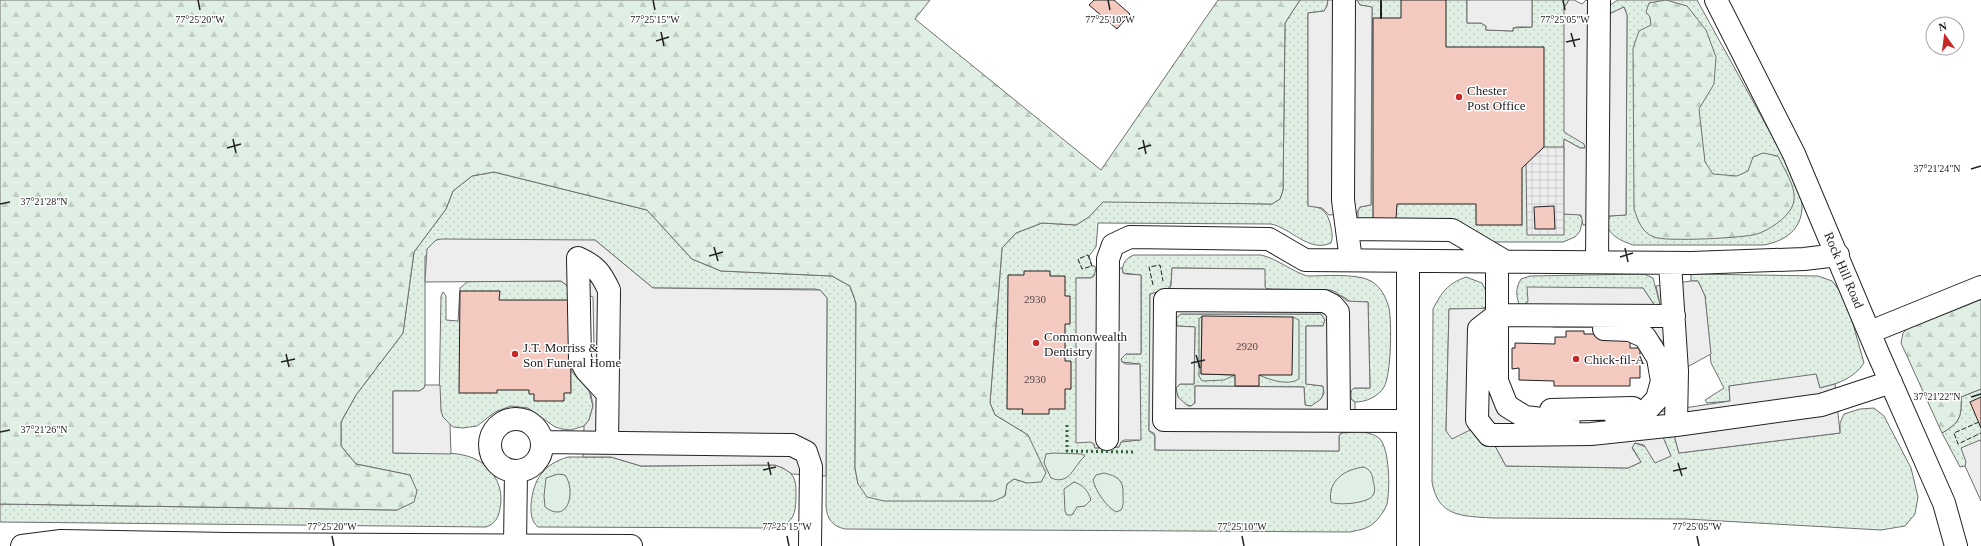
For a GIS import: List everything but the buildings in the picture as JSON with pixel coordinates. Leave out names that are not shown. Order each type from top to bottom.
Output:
[{"type":"main road","points":[[1344,0],[1343,200],[1351,260]]},
{"type":"main road","points":[[1597,262],[1598,0]]},
{"type":"main road","name":"Rock Hill Road","points":[[1716,0],[1794,154],[1944,503],[1956,546]]},
{"type":"main road","points":[[1347,229],[1452,230],[1502,262]]},
{"type":"main road","points":[[1107,439],[1108,259],[1113,245],[1130,237],[1269,239],[1306,260],[1670,263],[1804,259],[1838,255]]},
{"type":"main road","points":[[607,393],[586,370],[580,359],[578,258],[592,264],[603,276],[609,290],[607,443]]},
{"type":"main road","points":[[1408,261],[1408,546]]},
{"type":"main road","points":[[1497,315],[1503,320],[1528,326],[1557,329],[1630,330],[1645,337],[1658,358],[1662,381],[1657,399],[1643,414],[1624,418],[1550,420],[1525,417],[1507,406],[1497,381],[1497,315],[1502,262]]},
{"type":"main road","points":[[1670,263],[1677,371],[1676,425]]},
{"type":"main road","points":[[1870,332],[1981,286]]},
{"type":"main road","points":[[1339,420],[1338,312],[1332,305],[1324,301],[1165,300],[1164,420],[1408,421]]},
{"type":"main road","points":[[1674,316],[1497,315],[1479,329],[1477,420],[1489,435],[1591,434],[1676,425],[1821,405],[1891,382]]},
{"type":"main road","points":[[516,420],[524,421],[537,430],[542,442],[541,453],[537,460],[525,470],[516,471],[508,470],[500,465],[492,454],[491,441],[499,426],[507,421],[516,420]]},
{"type":"main road","points":[[542,442],[792,445],[806,452],[811,467],[810,546]]},
{"type":"main road","points":[[515,546],[516,471]]},
{"type":"main road","points":[[22,546],[60,544],[228,544],[631,546]]},
{"type":"green space","points":[[0,0],[930,0],[915,19],[1101,170],[1218,0],[1300,0],[1285,23],[1283,190],[1280,199],[1272,204],[1103,202],[1089,217],[1076,225],[1042,223],[1016,233],[1002,248],[990,403],[995,415],[1028,435],[1046,473],[1041,482],[1027,483],[1014,479],[1007,484],[1005,496],[994,501],[884,501],[867,497],[858,484],[855,468],[856,303],[850,286],[832,276],[721,271],[692,259],[647,210],[494,172],[472,176],[453,191],[446,209],[414,252],[403,333],[356,395],[341,422],[341,446],[356,464],[410,475],[417,491],[414,502],[397,510],[0,504]]},
{"type":"green space","points":[[1300,0],[1328,0],[1324,11],[1308,13],[1308,206],[1318,207],[1326,214],[1332,231],[1331,243],[1315,245],[1300,239],[1278,226],[1271,224],[1098,223],[1096,247],[1089,256],[1092,266],[1095,266],[1096,272],[1091,278],[1076,278],[1091,442],[1094,444],[1095,448],[1119,447],[1121,442],[1140,440],[1140,364],[1122,362],[1121,359],[1126,354],[1141,354],[1141,275],[1123,273],[1125,262],[1131,256],[1261,255],[1273,259],[1307,276],[1365,278],[1375,283],[1385,296],[1389,308],[1391,337],[1388,372],[1384,387],[1378,394],[1371,398],[1355,402],[1349,395],[1353,388],[1370,388],[1368,302],[1351,302],[1342,296],[1267,289],[1265,287],[1264,269],[1172,268],[1169,287],[1163,291],[1150,294],[1149,431],[1155,436],[1155,450],[1339,451],[1339,436],[1341,433],[1361,432],[1375,435],[1383,443],[1387,460],[1389,480],[1388,498],[1385,509],[1375,522],[1366,528],[1350,532],[840,528],[829,518],[826,506],[827,298],[820,290],[815,289],[653,288],[595,240],[425,256],[425,385],[424,388],[419,391],[393,391],[393,453],[448,453],[473,458],[484,464],[495,477],[501,493],[498,517],[493,523],[486,527],[0,522],[0,504],[397,510],[410,475],[356,464],[341,446],[341,422],[356,395],[403,333],[414,252],[446,209],[453,191],[472,176],[494,172],[647,210],[692,259],[721,271],[832,276],[850,286],[856,303],[855,468],[858,484],[1004,496],[1007,484],[1014,479],[1027,483],[1028,435],[995,415],[990,403],[1002,248],[1016,233],[1042,223],[1076,225],[1089,217],[1103,201],[1272,204],[1280,199],[1283,190],[1285,23]]},
{"type":"green space","name":"Chester Post Office","points":[[1357,0],[1467,0],[1467,23],[1481,23],[1486,26],[1486,30],[1513,31],[1513,28],[1532,27],[1532,0],[1569,0],[1564,8],[1585,148],[1580,148],[1564,139],[1564,214],[1578,214],[1583,219],[1580,231],[1575,237],[1563,242],[1496,242],[1363,222],[1358,218],[1358,211],[1360,207],[1371,205],[1372,7],[1360,5]]},
{"type":"green space","points":[[1617,0],[1697,0],[1797,181],[1801,193],[1801,214],[1798,223],[1786,237],[1776,242],[1764,245],[1633,245],[1618,239],[1610,232],[1608,227],[1609,216],[1626,215],[1627,15],[1624,7],[1609,14],[1608,7]]},
{"type":"green space","points":[[1666,0],[1687,6],[1706,30],[1716,57],[1714,84],[1699,109],[1705,162],[1713,174],[1737,176],[1748,171],[1753,157],[1763,153],[1778,156],[1793,188],[1794,201],[1786,216],[1772,227],[1762,232],[1757,234],[1722,238],[1673,239],[1654,237],[1643,229],[1634,209],[1633,48],[1639,31],[1651,25],[1650,17],[1646,12],[1649,3]]},
{"type":"green space","points":[[1644,274],[1653,278],[1660,304],[1655,306],[1643,288],[1528,301],[1523,308],[1520,307],[1517,296],[1517,289],[1521,279],[1530,276]]},
{"type":"green space","points":[[1691,274],[1818,276],[1832,281],[1846,299],[1864,363],[1855,373],[1845,380],[1820,388],[1816,375],[1729,386],[1730,401],[1707,403],[1705,400],[1724,388],[1711,363],[1705,296],[1698,281],[1691,281]]},
{"type":"green space","points":[[1466,277],[1482,283],[1487,293],[1487,306],[1481,309],[1449,309],[1446,431],[1471,429],[1479,430],[1485,433],[1490,438],[1506,466],[1628,468],[1641,462],[1632,447],[1635,443],[1671,456],[1662,437],[1674,435],[1679,453],[1840,433],[1840,423],[1844,414],[1860,409],[1874,408],[1884,416],[1911,468],[1918,497],[1915,514],[1905,526],[1881,530],[1686,519],[1492,518],[1461,515],[1453,512],[1440,502],[1435,494],[1432,482],[1433,309],[1446,289]]},
{"type":"green space","points":[[561,281],[569,287],[572,372],[589,391],[593,406],[589,420],[584,426],[571,430],[562,429],[555,427],[528,408],[511,406],[495,412],[477,426],[463,428],[453,427],[442,417],[439,403],[441,296],[443,292],[446,296],[446,320],[458,321],[460,288],[467,282]]},
{"type":"green space","points":[[1965,299],[1981,299],[1981,389],[1961,397],[1961,410],[1956,423],[1942,433],[1901,343],[1903,333],[1912,324]]},
{"type":"green space","points":[[1181,314],[1321,314],[1325,320],[1323,326],[1306,326],[1306,384],[1323,386],[1321,399],[1311,406],[1305,405],[1304,387],[1195,386],[1195,403],[1191,406],[1185,404],[1178,397],[1176,388],[1180,384],[1194,384],[1195,327],[1177,326],[1176,318]]},
{"type":"green space","points":[[1202,316],[1201,374],[1235,375],[1224,380],[1202,381],[1199,376],[1199,319]]},
{"type":"green space","points":[[1293,317],[1299,320],[1299,379],[1284,382],[1259,375]]},
{"type":"green space","points":[[1981,389],[1981,441],[1965,466],[1960,467],[1942,433],[1956,423],[1961,410],[1961,397]]},
{"type":"green space","points":[[1046,454],[1082,454],[1085,456],[1067,477],[1057,480],[1051,478],[1044,463]]},
{"type":"green space","points":[[568,457],[611,457],[641,466],[775,465],[788,471],[794,478],[796,501],[794,512],[790,521],[773,528],[538,527],[531,514],[532,496],[537,480],[546,468]]},
{"type":"green space","points":[[1364,467],[1368,469],[1373,478],[1374,491],[1371,498],[1354,503],[1340,504],[1331,502],[1330,495],[1332,488],[1339,477],[1350,470]]},
{"type":"green space","points":[[1104,473],[1119,479],[1122,485],[1123,506],[1121,510],[1116,512],[1102,498],[1096,489],[1093,480],[1096,475]]},
{"type":"green space","points":[[558,474],[565,475],[570,489],[568,503],[565,509],[560,512],[553,511],[545,507],[544,496],[546,478]]},
{"type":"green space","points":[[1074,482],[1085,488],[1091,500],[1085,506],[1077,507],[1072,515],[1067,515],[1065,511],[1064,489]]},
{"type":"shaded area","points":[[1328,0],[1357,0],[1360,5],[1372,7],[1371,205],[1360,207],[1357,213],[1329,215],[1322,208],[1308,206],[1308,13],[1324,11]]},
{"type":"shaded area","points":[[1467,0],[1532,0],[1532,27],[1517,27],[1513,28],[1513,31],[1486,30],[1486,26],[1481,23],[1467,23]]},
{"type":"shaded area","points":[[1569,0],[1574,0],[1582,4],[1586,0],[1608,7],[1609,14],[1624,7],[1627,15],[1626,215],[1609,216],[1608,225],[1583,225],[1581,215],[1563,214],[1564,139],[1580,148],[1585,148],[1584,144],[1564,132],[1564,8]]},
{"type":"shaded area","points":[[1544,147],[1564,147],[1564,235],[1527,235],[1526,163]]},
{"type":"shaded area","points":[[436,240],[595,240],[653,288],[820,290],[827,298],[826,476],[792,474],[775,465],[641,466],[611,457],[583,457],[584,426],[589,420],[593,406],[591,395],[591,351],[594,348],[593,297],[569,287],[561,281],[425,282],[427,249]]},
{"type":"shaded area","points":[[1122,268],[1123,273],[1141,275],[1141,354],[1126,354],[1121,359],[1122,362],[1126,364],[1140,364],[1141,440],[1124,440],[1121,442],[1119,447],[1095,448],[1094,444],[1091,442],[1076,443],[1076,278],[1091,278],[1094,276],[1096,269]]},
{"type":"shaded area","points":[[1172,268],[1265,269],[1265,287],[1267,289],[1330,290],[1336,292],[1347,301],[1368,302],[1370,388],[1354,388],[1351,391],[1351,399],[1355,402],[1355,432],[1341,433],[1339,436],[1339,451],[1155,450],[1155,436],[1154,433],[1149,431],[1150,294],[1169,289],[1171,286]],"holes":[[[1181,314],[1321,314],[1325,320],[1323,326],[1306,326],[1306,384],[1323,386],[1324,393],[1321,399],[1311,406],[1305,405],[1304,387],[1195,386],[1195,403],[1191,406],[1188,406],[1178,397],[1176,388],[1180,384],[1194,384],[1195,327],[1177,326],[1176,318]]]},
{"type":"shaded area","points":[[1698,281],[1705,296],[1711,354],[1687,367],[1666,361],[1663,342],[1654,332],[1641,327],[1553,327],[1523,308],[1528,301],[1527,287],[1643,288],[1655,306],[1660,304],[1656,286]]},
{"type":"shaded area","points":[[1497,308],[1512,409],[1512,424],[1622,427],[1658,412],[1730,401],[1729,386],[1816,374],[1820,388],[1835,384],[1840,433],[1679,453],[1674,435],[1663,437],[1671,456],[1655,463],[1644,445],[1635,443],[1632,448],[1641,462],[1628,468],[1506,466],[1489,435],[1474,428],[1452,439],[1446,431],[1449,309]]},
{"type":"shaded area","points":[[425,385],[440,385],[441,411],[443,417],[450,424],[451,454],[393,453],[393,391],[419,391],[424,388]]},
{"type":"shaded area","points":[[1980,440],[1981,501],[1965,466],[1966,462],[1961,448]]},
{"type":"hedge","points":[[1067,425],[1067,451],[1136,452]]},
{"type":"fence","points":[[1088,255],[1092,266],[1082,269],[1078,259],[1088,255]]},
{"type":"fence","points":[[1153,285],[1149,267],[1160,265],[1163,281]]},
{"type":"fence","points":[[1979,422],[1954,433],[1958,444],[1981,433]]},
{"type":"wall","points":[[1381,1],[1381,18]]},
{"type":"place","name":"Chester Post Office","points":[[1459,97]]},
{"type":"place","name":"Commonwealth Dentistry","points":[[1036,343]]},
{"type":"place","name":"J.T. Morriss & Son Funeral Home","points":[[515,354]]},
{"type":"place","name":"Chick-fil-A","points":[[1576,359]]}]
